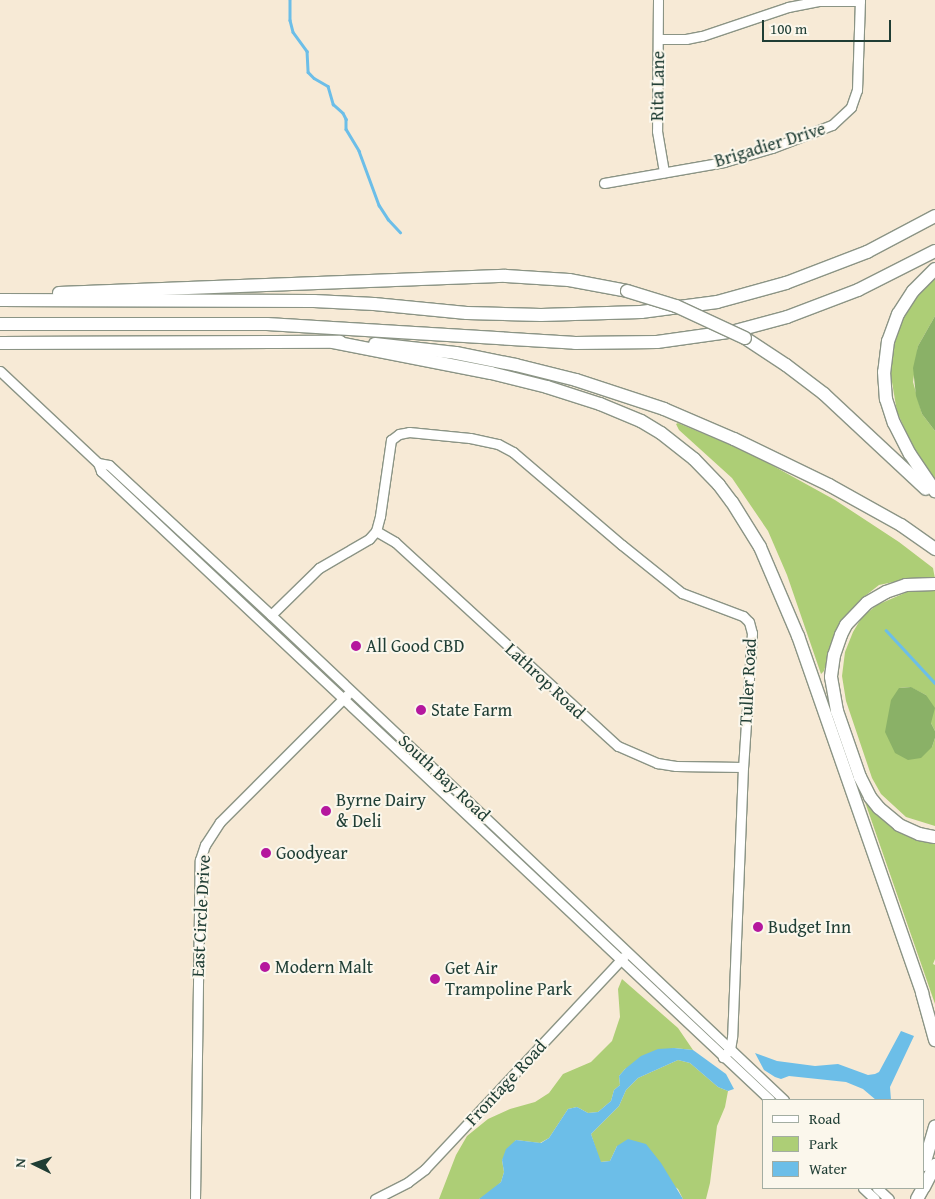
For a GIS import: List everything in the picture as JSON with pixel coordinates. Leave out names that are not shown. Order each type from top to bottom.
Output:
[{"type":"highway","points":[[0,298],[314,301],[467,313],[541,315],[641,312],[717,302],[786,283],[867,252],[935,216]]},
{"type":"highway","points":[[0,324],[267,324],[592,343],[657,342],[735,331],[787,318],[858,290],[935,251]]},
{"type":"highway","points":[[935,269],[913,290],[898,314],[888,341],[884,372],[886,399],[894,423],[910,454],[935,491]]},
{"type":"highway","points":[[0,298],[98,290],[506,276],[561,279],[627,291],[676,306],[745,338],[786,365],[824,394],[935,498]]},
{"type":"highway","points":[[0,343],[333,342],[401,346],[486,359],[568,378],[635,398],[721,432],[830,485],[893,520],[935,549]]},
{"type":"highway","points":[[333,342],[491,373],[547,387],[600,404],[641,421],[661,433],[694,459],[719,485],[760,547],[798,636],[922,993],[935,1040]]},
{"type":"highway","points":[[935,584],[906,585],[886,592],[867,603],[846,625],[841,635],[834,655],[831,677],[837,711],[860,777],[870,797],[879,808],[899,825],[919,834],[935,837]]},
{"type":"highway","points":[[925,1162],[935,1127]]},
{"type":"highway","points":[[925,1180],[935,1165]]},
{"type":"street","name":"Rita Lane","points":[[658,0],[657,131],[664,172]]},
{"type":"street","points":[[659,39],[686,39],[702,36],[788,7],[818,1],[860,1]]},
{"type":"street","name":"Brigadier Drive","points":[[604,183],[724,162],[772,148],[825,128],[845,115],[851,108],[857,90],[860,1]]},
{"type":"street","name":"South Bay Road","points":[[0,371],[98,463],[101,471],[343,698],[783,1099]]},
{"type":"street","name":"Tuller Road","points":[[376,531],[380,516],[391,440],[402,434],[470,438],[498,444],[513,452],[622,546],[682,593],[743,616],[749,622],[752,633],[743,767],[730,1049]]},
{"type":"street","name":"South Bay Road","points":[[98,463],[109,465],[271,615],[624,956],[723,1057],[769,1099]]},
{"type":"street","points":[[271,615],[319,568],[369,539],[376,531]]},
{"type":"street","name":"Lathrop Road","points":[[376,531],[395,542],[618,746],[657,763],[676,766],[743,767]]},
{"type":"street","name":"East Circle Drive","points":[[195,1199],[200,860],[205,845],[220,822],[350,692]]},
{"type":"street","name":"Frontage Road","points":[[375,1199],[408,1182],[425,1168],[624,956]]},
{"type":"street","points":[[723,1057],[730,1049]]},
{"type":"street","points":[[863,1189],[874,1199]]},
{"type":"street","points":[[878,1189],[889,1199]]},
{"type":"green space","points":[[935,276],[935,316],[918,346],[913,382],[922,414],[935,431],[935,481],[916,453],[897,412],[890,370],[894,343],[901,322],[913,300]]},
{"type":"green space","points":[[935,316],[935,431],[922,414],[916,396],[913,368],[918,346]]},
{"type":"green space","points":[[678,423],[750,453],[835,500],[899,542],[933,568],[935,579],[908,579],[879,585],[860,600],[840,624],[824,671],[821,674],[787,575],[768,531],[732,478],[679,430],[676,424]]},
{"type":"green space","points":[[914,589],[935,589],[935,731],[931,723],[926,695],[910,687],[899,688],[932,747],[935,738],[935,826],[906,817],[881,794],[872,778],[846,701],[842,676],[845,652],[853,632],[862,617],[877,605]]},
{"type":"green space","points":[[911,687],[926,695],[935,708],[931,723],[935,731],[935,738],[932,747],[921,758],[908,760],[895,753],[885,732],[891,700],[899,688]]},
{"type":"green space","points":[[864,799],[935,842],[935,959],[933,964],[935,965],[935,1004]]},
{"type":"green space","points":[[622,979],[678,1028],[693,1050],[674,1048],[625,1069],[619,1076],[620,1085],[614,1090],[611,1101],[598,1112],[588,1113],[577,1107],[568,1109],[549,1138],[540,1143],[516,1140],[502,1160],[504,1172],[501,1182],[488,1194],[479,1199],[439,1199],[456,1155],[467,1136],[488,1119],[510,1109],[535,1102],[549,1093],[563,1074],[591,1062],[612,1041],[620,1017],[618,989]]},
{"type":"green space","points":[[678,1060],[690,1063],[718,1087],[728,1091],[725,1107],[717,1126],[710,1183],[706,1199],[683,1199],[678,1189],[617,1146],[610,1161],[600,1162],[591,1134],[619,1106],[626,1090],[638,1078]]},
{"type":"water","points":[[901,1031],[914,1036],[890,1087],[891,1099],[875,1099],[863,1089],[846,1082],[789,1076],[781,1079],[775,1077],[764,1070],[755,1053],[777,1061],[815,1066],[838,1064],[868,1075],[879,1072]]},
{"type":"water","points":[[658,1049],[693,1050],[726,1074],[734,1089],[728,1091],[718,1087],[690,1063],[678,1060],[638,1078],[626,1090],[619,1106],[591,1134],[601,1162],[610,1161],[617,1146],[628,1139],[646,1144],[661,1163],[683,1199],[479,1199],[501,1182],[504,1172],[502,1160],[506,1149],[516,1140],[541,1143],[549,1138],[568,1109],[577,1107],[588,1113],[598,1112],[611,1101],[614,1090],[620,1085],[619,1076],[625,1069],[641,1056]]},
{"type":"waterway","points":[[290,0],[290,20],[293,32],[307,51],[308,72],[328,86],[333,104],[343,113],[346,119],[346,129],[359,151],[379,205],[400,232]]},
{"type":"waterway","points":[[886,630],[935,683]]},
{"type":"place","name":"All Good CBD","points":[[356,646]]},
{"type":"place","name":"State Farm","points":[[421,710]]},
{"type":"place","name":"Byrne Dairy & Deli","points":[[326,811]]},
{"type":"place","name":"Goodyear","points":[[266,853]]},
{"type":"place","name":"Budget Inn","points":[[758,927]]},
{"type":"place","name":"Modern Malt","points":[[265,967]]},
{"type":"place","name":"Get Air Trampoline Park","points":[[435,979]]}]
